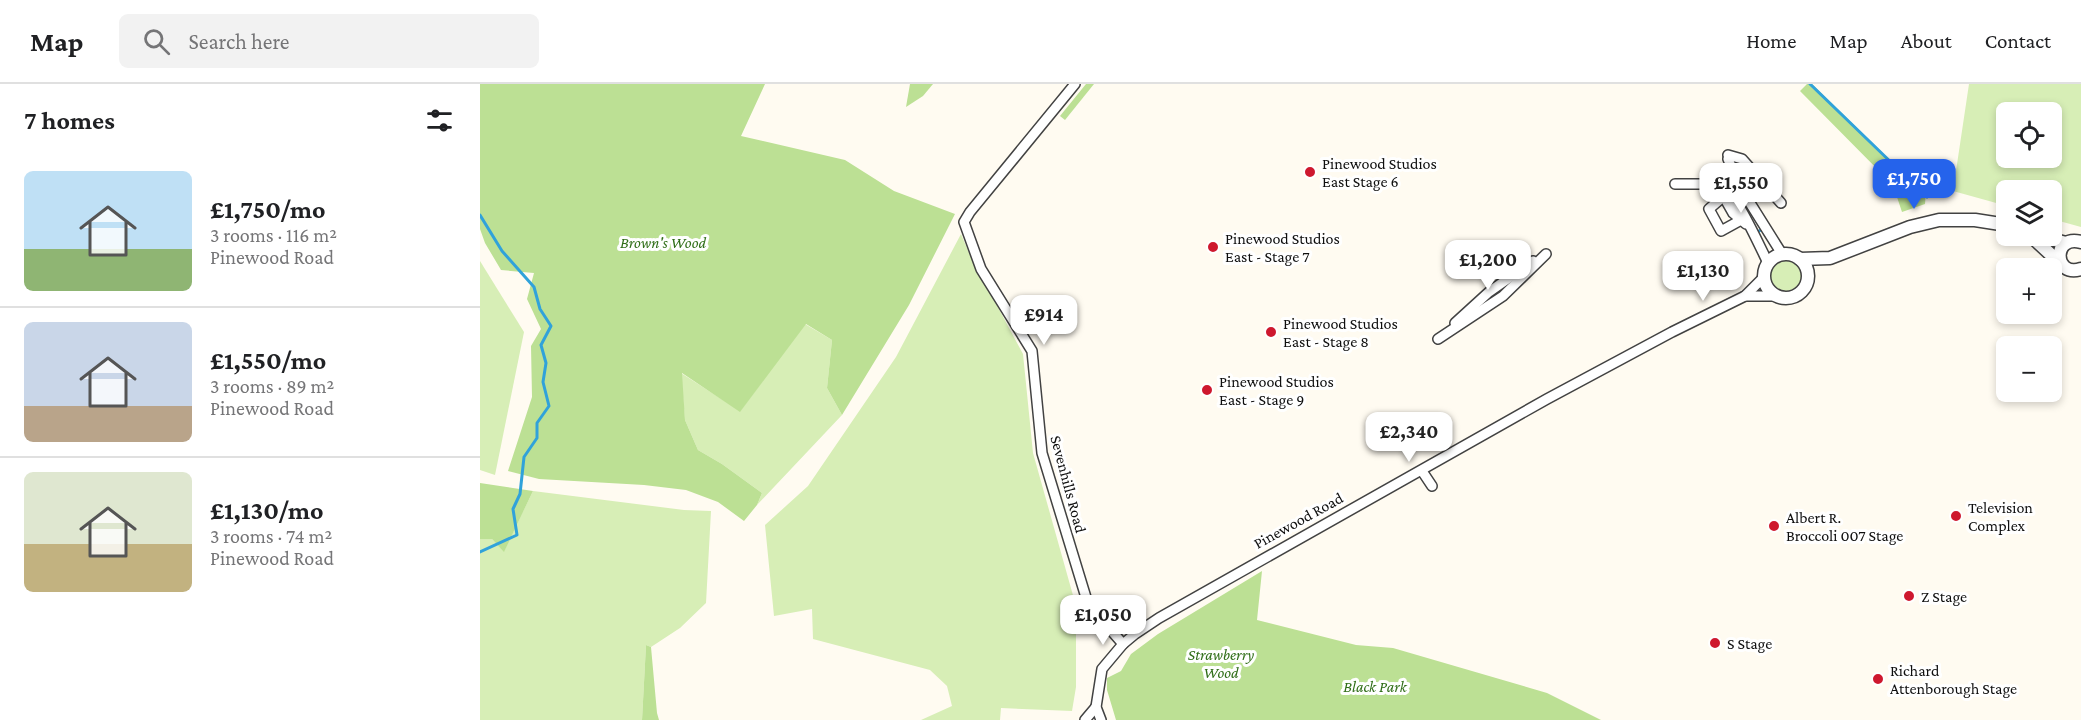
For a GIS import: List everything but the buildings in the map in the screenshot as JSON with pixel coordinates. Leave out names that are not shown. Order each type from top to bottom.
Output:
[{"type":"street","name":"Sevenhills Road","points":[[1075,84],[964,222],[981,269],[1032,351],[1042,453],[1088,604],[1123,644]]},
{"type":"street","points":[[1781,203],[1742,159],[1728,157],[1740,187],[1782,254]]},
{"type":"street","points":[[1714,172],[1725,184],[1751,227],[1768,263],[1764,277],[1768,288],[1776,296],[1786,298],[1797,295],[1806,286],[1807,269],[1800,259],[1782,254],[1768,263]]},
{"type":"street","points":[[1675,184],[1704,183],[1720,190],[1733,213],[1751,227]]},
{"type":"street","points":[[1724,196],[1709,209],[1720,231],[1741,220]]},
{"type":"street","points":[[1800,259],[1830,258],[1931,221],[1957,219],[1996,224]]},
{"type":"street","points":[[2062,242],[2081,242]]},
{"type":"street","points":[[2060,258],[2060,252],[2067,243]]},
{"type":"street","points":[[2042,246],[2055,258]]},
{"type":"street","points":[[1546,254],[1497,301],[1438,339],[1489,292],[1529,263],[1546,254]]},
{"type":"street","points":[[1808,280],[1830,258]]},
{"type":"street","points":[[2062,265],[2071,270],[2081,269]]},
{"type":"street","name":"Pinewood Road","points":[[1096,706],[1102,669],[1134,634],[1547,399],[1745,296],[1764,277]]},
{"type":"street","name":"Pinewood Road","points":[[1745,296],[1776,296]]},
{"type":"street","points":[[1422,471],[1432,486]]},
{"type":"street","points":[[1085,720],[1096,706]]},
{"type":"street","points":[[1096,706],[1101,720]]},
{"type":"green space","name":"Brown's Wood","points":[[480,84],[765,84],[741,136],[845,160],[894,191],[955,214],[909,305],[842,415],[827,388],[832,340],[806,324],[740,412],[682,373],[685,420],[698,450],[762,493],[757,505],[744,521],[718,502],[686,490],[644,485],[539,479],[508,471],[532,397],[531,346],[541,329],[527,299],[534,273],[501,270],[485,243],[480,229]]},
{"type":"green space","points":[[910,84],[933,84],[923,96],[906,107]]},
{"type":"green space","points":[[1086,84],[1094,84],[1065,120],[1060,116]]},
{"type":"green space","points":[[1807,84],[1812,84],[1904,174],[1917,172],[1927,177],[1925,204],[1902,212],[1893,185],[1800,91]]},
{"type":"green space","points":[[1969,84],[2081,84],[2081,227],[2062,222],[2062,180],[1996,180],[1996,203],[1953,191]]},
{"type":"green space","points":[[961,234],[1023,354],[1033,453],[1076,606],[1076,687],[1072,711],[1001,708],[1000,720],[921,720],[952,706],[947,686],[930,670],[813,639],[812,609],[774,616],[765,525],[808,486],[896,357]]},
{"type":"green space","points":[[1786,260],[1798,265],[1803,277],[1798,289],[1786,294],[1774,289],[1769,277],[1774,265]]},
{"type":"green space","points":[[480,261],[524,332],[495,475],[480,470]]},
{"type":"green space","points":[[805,324],[832,340],[827,388],[842,415],[757,505],[762,493],[698,450],[685,420],[681,373],[740,411]]},
{"type":"green space","points":[[480,483],[533,491],[504,552],[492,539],[480,539]]},
{"type":"green space","points":[[533,491],[684,510],[711,511],[706,603],[680,628],[651,647],[646,645],[642,720],[480,720],[480,539],[492,539],[504,551]]},
{"type":"green space","name":"Strawberry Wood","points":[[1262,571],[1257,620],[1356,645],[1393,648],[1547,693],[1601,720],[1116,720],[1107,690],[1107,678],[1121,671],[1131,654],[1158,634]]},
{"type":"green space","points":[[646,645],[651,647],[659,720],[642,720]]},
{"type":"waterway","points":[[1810,84],[1927,197]]},
{"type":"waterway","points":[[480,215],[502,251],[534,287],[540,309],[551,326],[541,345],[546,363],[543,382],[549,406],[537,423],[537,438],[524,457],[520,494],[513,509],[517,535],[480,552]]},
{"type":"place","name":"Pinewood Studios East Stage 6","points":[[1310,172]]},
{"type":"place","name":"Pinewood Studios East - Stage 7","points":[[1213,247]]},
{"type":"place","name":"Pinewood Studios East - Stage 8","points":[[1271,332]]},
{"type":"place","name":"Pinewood Studios East - Stage 9","points":[[1207,390]]},
{"type":"place","name":"Television Complex","points":[[1956,516]]},
{"type":"place","name":"Albert R. Broccoli 007 Stage","points":[[1774,526]]},
{"type":"place","name":"Z Stage","points":[[1909,596]]},
{"type":"place","name":"S Stage","points":[[1715,643]]},
{"type":"place","name":"Richard Attenborough Stage","points":[[1878,679]]},
{"type":"park label","name":"Black Park","points":[[1375,686]]}]
